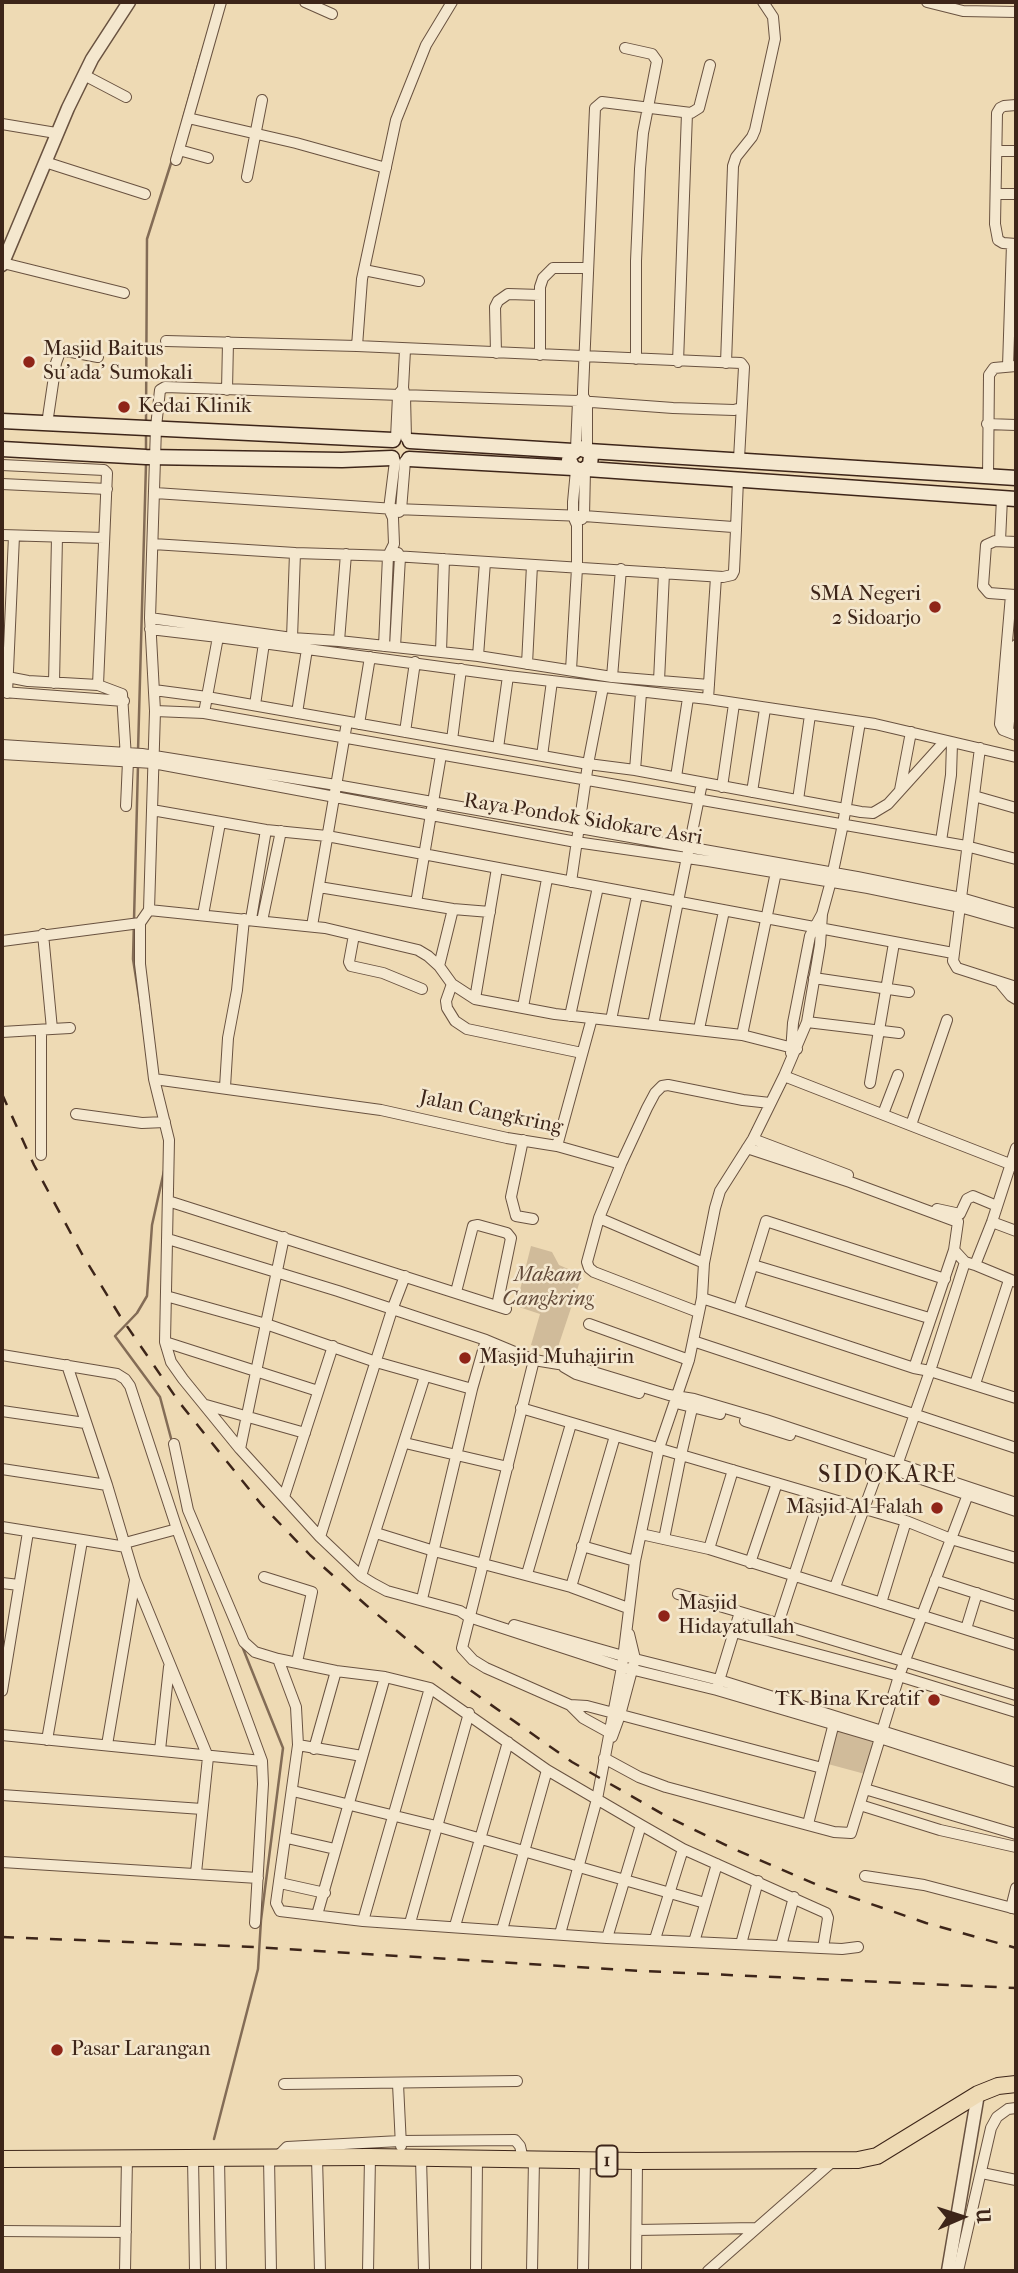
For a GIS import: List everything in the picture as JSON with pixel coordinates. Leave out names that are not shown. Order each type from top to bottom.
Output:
[{"type":"highway","name":"1","points":[[2,2159],[370,2157],[407,2151],[477,2159],[832,2162],[877,2156],[978,2094],[998,2086],[1016,2084]]},
{"type":"main road","points":[[2,421],[401,439],[1016,478]]},
{"type":"main road","points":[[400,460],[388,448],[401,439]]},
{"type":"main road","points":[[400,460],[413,450],[401,439]]},
{"type":"main road","points":[[2,449],[145,457],[400,460],[738,479],[1009,499]]},
{"type":"main road","points":[[580,469],[592,460],[581,450]]},
{"type":"main road","points":[[893,470],[893,490]]},
{"type":"street","points":[[124,293],[2,264],[84,75],[111,26],[129,2]]},
{"type":"street","points":[[208,158],[177,155],[221,2]]},
{"type":"street","points":[[305,2],[332,14]]},
{"type":"street","points":[[357,346],[364,270],[396,120],[415,69],[452,2]]},
{"type":"street","points":[[726,363],[733,166],[736,157],[755,130],[775,39],[773,17],[763,2]]},
{"type":"street","points":[[927,2],[963,11],[1016,12]]},
{"type":"street","points":[[625,48],[656,57],[657,66],[642,133],[636,359]]},
{"type":"street","points":[[581,450],[596,108],[602,102],[691,112],[699,108],[702,101],[710,65]]},
{"type":"street","points":[[84,75],[126,97]]},
{"type":"street","points":[[247,177],[257,134],[261,100]]},
{"type":"street","points":[[988,477],[989,375],[994,368],[1012,366],[1014,244],[1003,243],[998,240],[996,234],[997,114],[999,108],[1016,105]]},
{"type":"street","points":[[678,362],[691,112]]},
{"type":"street","points":[[188,118],[386,168]]},
{"type":"street","points":[[2,124],[57,133]]},
{"type":"street","points":[[998,151],[1016,151]]},
{"type":"street","points":[[45,162],[145,194]]},
{"type":"street","points":[[997,194],[1016,194]]},
{"type":"street","points":[[540,355],[540,295],[543,278],[553,268],[589,268]]},
{"type":"street","points":[[364,270],[419,281]]},
{"type":"street","points":[[496,353],[495,307],[498,301],[508,294],[540,295]]},
{"type":"street","points":[[166,341],[357,346],[743,365],[739,459]]},
{"type":"street","points":[[227,390],[228,342]]},
{"type":"street","points":[[401,439],[405,349]]},
{"type":"street","points":[[47,424],[60,352],[98,357]]},
{"type":"street","points":[[125,806],[137,758],[155,711],[150,624],[155,492],[145,457],[146,427],[163,387],[583,400],[686,409],[741,408]]},
{"type":"street","points":[[987,424],[1016,425]]},
{"type":"street","points":[[400,460],[401,510]]},
{"type":"street","points":[[389,646],[400,556],[394,544],[391,513],[400,460]]},
{"type":"street","points":[[2,465],[104,470],[107,473],[98,685]]},
{"type":"street","points":[[571,670],[580,469]]},
{"type":"street","points":[[153,544],[729,576],[734,571],[738,479]]},
{"type":"street","points":[[2,484],[107,489]]},
{"type":"street","points":[[155,492],[391,513],[401,510],[736,529]]},
{"type":"street","points":[[1000,541],[1009,499]]},
{"type":"street","points":[[2,535],[104,538]]},
{"type":"street","points":[[14,536],[4,693],[124,701]]},
{"type":"street","points":[[54,683],[57,537]]},
{"type":"street","points":[[1012,734],[1009,675],[1014,595],[989,593],[983,586],[986,545],[1000,541],[1016,542]]},
{"type":"street","points":[[389,646],[388,556],[394,544]]},
{"type":"street","points":[[292,638],[295,553]]},
{"type":"street","points":[[339,641],[346,554]]},
{"type":"street","points":[[440,652],[444,559]]},
{"type":"street","points":[[478,656],[485,562]]},
{"type":"street","points":[[527,664],[532,565]]},
{"type":"street","points":[[612,677],[621,569]]},
{"type":"street","points":[[659,681],[664,573]]},
{"type":"street","points":[[708,699],[716,577]]},
{"type":"street","points":[[150,624],[218,637],[508,676],[708,699],[860,722],[1016,757]]},
{"type":"street","points":[[150,624],[389,646],[478,656],[612,677],[709,685]]},
{"type":"street","points":[[204,713],[218,637]]},
{"type":"street","points":[[255,705],[264,643]]},
{"type":"street","points":[[1009,675],[1016,645]]},
{"type":"street","points":[[297,713],[307,649]]},
{"type":"street","points":[[359,724],[370,657]]},
{"type":"street","points":[[405,732],[415,662]]},
{"type":"street","points":[[452,740],[461,669]]},
{"type":"street","points":[[498,748],[508,676]]},
{"type":"street","points":[[5,677],[98,685],[122,694],[152,810],[149,910],[138,923],[142,993],[154,1079],[169,1150],[165,1342],[171,1362],[183,1379],[240,1449],[320,1537],[361,1576],[387,1591],[628,1663],[718,1685],[881,1734],[1016,1782]]},
{"type":"street","points":[[542,756],[552,681]]},
{"type":"street","points":[[571,882],[588,764],[603,687]]},
{"type":"street","points":[[154,690],[255,705],[588,764],[635,769],[873,813],[900,793],[948,743]]},
{"type":"street","points":[[635,769],[641,692]]},
{"type":"street","points":[[676,778],[688,698]]},
{"type":"street","points":[[722,787],[734,704]]},
{"type":"street","points":[[752,792],[765,709]]},
{"type":"street","points":[[155,711],[204,713],[941,841],[1016,859]]},
{"type":"street","points":[[798,800],[810,715]]},
{"type":"street","points":[[312,926],[346,722]]},
{"type":"street","points":[[557,1934],[628,1663],[628,1608],[635,1561],[659,1448],[689,1360],[702,1298],[704,1263],[715,1208],[720,1191],[750,1143],[784,1076],[807,1021],[818,928],[834,876],[860,722]]},
{"type":"street","points":[[900,793],[911,732]]},
{"type":"street","points":[[941,841],[951,775],[948,743]]},
{"type":"street","points":[[2,745],[137,758]]},
{"type":"street","points":[[981,748],[953,961],[957,968],[1016,987]]},
{"type":"street","points":[[2,754],[137,758]]},
{"type":"street","points":[[416,903],[441,754]]},
{"type":"street","name":"Raya Pondok Sidokare Asri","points":[[137,758],[336,791],[431,815],[576,842],[688,852],[776,872],[834,876],[1016,914]]},
{"type":"street","points":[[653,1026],[702,783]]},
{"type":"street","points":[[336,791],[433,803],[688,852],[834,876]]},
{"type":"street","points":[[974,796],[1016,808]]},
{"type":"street","points":[[152,810],[266,830],[327,836],[679,904],[953,953]]},
{"type":"street","points":[[204,915],[220,823]]},
{"type":"street","points":[[225,1087],[227,1042],[252,920],[266,830]]},
{"type":"street","points":[[252,920],[270,881],[281,831]]},
{"type":"street","points":[[475,999],[497,869]]},
{"type":"street","points":[[742,1035],[776,872]]},
{"type":"street","points":[[258,878],[270,881]]},
{"type":"street","points":[[523,1007],[547,879]]},
{"type":"street","points":[[319,887],[453,909],[489,912]]},
{"type":"street","points":[[570,1016],[598,887]]},
{"type":"street","points":[[611,1020],[637,895]]},
{"type":"street","name":"Raya Pondok Sidokare Asri","points":[[961,903],[1016,923]]},
{"type":"street","points":[[439,966],[453,909]]},
{"type":"street","points":[[149,910],[312,926],[354,935],[418,950],[439,966],[452,984],[475,999],[570,1016],[742,1035],[793,1052]]},
{"type":"street","points":[[699,1029],[724,911]]},
{"type":"street","points":[[2,941],[138,923]]},
{"type":"street","points":[[793,1052],[793,1023],[810,936],[818,928]]},
{"type":"street","points":[[43,934],[52,1029]]},
{"type":"street","points":[[354,935],[349,962],[351,966],[383,973],[422,989]]},
{"type":"street","points":[[870,1083],[894,943]]},
{"type":"street","points":[[814,978],[909,992]]},
{"type":"street","points":[[452,984],[446,1001],[447,1008],[456,1021],[467,1029],[582,1053]]},
{"type":"street","points":[[1001,984],[1016,999]]},
{"type":"street","points":[[557,1146],[592,1018]]},
{"type":"street","points":[[911,1125],[947,1020]]},
{"type":"street","points":[[807,1021],[899,1033]]},
{"type":"street","points":[[2,1032],[70,1028]]},
{"type":"street","points":[[41,1030],[41,1155]]},
{"type":"street","points":[[883,1114],[898,1075]]},
{"type":"street","points":[[784,1076],[1013,1165]]},
{"type":"street","name":"Jalan Cangkring","points":[[154,1079],[381,1110],[557,1146],[621,1164]]},
{"type":"street","points":[[698,1312],[591,1270],[587,1262],[599,1218],[647,1108],[662,1086],[771,1102]]},
{"type":"street","points":[[76,1114],[151,1123],[164,1122]]},
{"type":"street","points":[[523,1140],[511,1197],[516,1216],[533,1219]]},
{"type":"street","points":[[750,1143],[959,1218]]},
{"type":"street","points":[[897,1467],[913,1415],[970,1264],[992,1222],[1013,1165],[1016,1148]]},
{"type":"street","points":[[914,1368],[954,1250],[959,1218],[969,1197],[997,1206]]},
{"type":"street","points":[[168,1201],[284,1237],[456,1293],[501,1307],[511,1238],[508,1233],[473,1226],[456,1293]]},
{"type":"street","points":[[599,1218],[704,1263]]},
{"type":"street","points":[[739,1309],[765,1223],[768,1221],[945,1279]]},
{"type":"street","points":[[992,1222],[1016,1231]]},
{"type":"street","points":[[240,1449],[284,1237]]},
{"type":"street","points":[[168,1239],[277,1271],[486,1340],[534,1360],[577,1367],[620,1385],[693,1403],[790,1432],[969,1492],[1016,1511]]},
{"type":"street","points":[[954,1250],[970,1264],[1013,1281],[975,1384]]},
{"type":"street","points":[[753,1265],[929,1318]]},
{"type":"street","points":[[320,1537],[405,1276]]},
{"type":"street","points":[[166,1296],[265,1324],[376,1362],[472,1390]]},
{"type":"street","points":[[702,1298],[914,1368],[1016,1398]]},
{"type":"street","points":[[589,1324],[689,1360]]},
{"type":"street","points":[[422,1600],[486,1340]]},
{"type":"street","points":[[693,1341],[1016,1448]]},
{"type":"street","points":[[165,1342],[318,1391]]},
{"type":"street","points":[[284,1497],[333,1346]]},
{"type":"street","points":[[2,1355],[117,1374],[125,1378],[130,1386],[177,1530],[262,1761],[255,1923]]},
{"type":"street","points":[[534,1360],[484,1563],[466,1613],[462,1643],[464,1653],[486,1668],[570,1705],[610,1737]]},
{"type":"street","points":[[66,1365],[107,1485],[135,1579],[208,1757],[196,1873]]},
{"type":"street","points":[[361,1576],[425,1376]]},
{"type":"street","points":[[664,1539],[693,1403]]},
{"type":"street","points":[[206,1405],[305,1433]]},
{"type":"street","points":[[521,1408],[906,1521],[951,1539],[1016,1558]]},
{"type":"street","points":[[2,1412],[85,1423]]},
{"type":"street","points":[[527,1574],[571,1423]]},
{"type":"street","points":[[571,1587],[615,1436]]},
{"type":"street","points":[[405,1443],[508,1467]]},
{"type":"street","points":[[174,1444],[188,1510],[244,1642],[255,1652],[336,1671],[385,1677],[430,1688],[547,1770],[595,1795],[683,1849],[826,1913],[828,1918],[823,1948]]},
{"type":"street","points":[[835,1587],[882,1462]]},
{"type":"street","points":[[2,1469],[107,1485]]},
{"type":"street","points":[[709,1549],[733,1470]]},
{"type":"street","points":[[750,1563],[777,1483]]},
{"type":"street","points":[[969,1492],[1016,1503]]},
{"type":"street","points":[[604,1758],[639,1777],[666,1787],[834,1832],[851,1833],[899,1676],[969,1492]]},
{"type":"street","points":[[779,1624],[820,1496]]},
{"type":"street","points":[[881,1603],[906,1521]]},
{"type":"street","points":[[2,1527],[82,1541],[126,1545],[177,1530]]},
{"type":"street","points":[[2,1691],[6,1643],[28,1532]]},
{"type":"street","points":[[376,1533],[571,1587],[628,1608]]},
{"type":"street","points":[[641,1534],[709,1549],[794,1574],[1016,1645]]},
{"type":"street","points":[[47,1740],[82,1541]]},
{"type":"street","points":[[582,1546],[635,1561]]},
{"type":"street","points":[[264,1577],[312,1592],[297,1662]]},
{"type":"street","points":[[107,1745],[135,1579]]},
{"type":"street","points":[[935,1580],[1016,1606]]},
{"type":"street","points":[[2,1583],[19,1585]]},
{"type":"street","points":[[966,1629],[977,1593]]},
{"type":"street","points":[[678,1594],[1016,1695]]},
{"type":"street","points":[[718,1685],[740,1612]]},
{"type":"street","points":[[734,1632],[899,1676],[1016,1712]]},
{"type":"street","points":[[829,1657],[835,1641]]},
{"type":"street","points":[[278,1659],[296,1707],[298,1745],[276,1903],[280,1912],[607,1938],[823,1948],[858,1947]]},
{"type":"street","points":[[160,1749],[170,1663]]},
{"type":"street","points":[[314,1749],[336,1671]]},
{"type":"street","points":[[317,1915],[385,1677]]},
{"type":"street","points":[[977,1700],[982,1684]]},
{"type":"street","points":[[363,1920],[430,1688]]},
{"type":"street","points":[[570,1705],[587,1706],[822,1768]]},
{"type":"street","points":[[410,1923],[469,1713]]},
{"type":"street","points":[[808,1824],[834,1721]]},
{"type":"street","points":[[2,1735],[262,1761]]},
{"type":"street","points":[[455,1926],[508,1742]]},
{"type":"street","points":[[298,1745],[362,1756]]},
{"type":"street","points":[[957,1759],[1016,1773]]},
{"type":"street","points":[[502,1930],[547,1770]]},
{"type":"street","points":[[865,1789],[1016,1834]]},
{"type":"street","points":[[293,1791],[436,1826],[705,1903]]},
{"type":"street","points":[[2,1796],[202,1810]]},
{"type":"street","points":[[860,1805],[940,1830],[1016,1847]]},
{"type":"street","points":[[940,1830],[944,1813]]},
{"type":"street","points":[[607,1938],[641,1825]]},
{"type":"street","points":[[287,1838],[335,1849]]},
{"type":"street","points":[[655,1939],[683,1849]]},
{"type":"street","points":[[2,1862],[258,1878]]},
{"type":"street","points":[[694,1942],[717,1864]]},
{"type":"street","points":[[865,1876],[924,1885],[1014,1908],[1016,1888]]},
{"type":"street","points":[[741,1944],[758,1881]]},
{"type":"street","points":[[280,1883],[324,1893]]},
{"type":"street","points":[[781,1946],[794,1897]]},
{"type":"street","points":[[284,2084],[517,2081]]},
{"type":"street","points":[[401,2084],[407,2151],[424,2271]]},
{"type":"street","points":[[948,2271],[978,2094]]},
{"type":"street","points":[[958,2271],[991,2128],[997,2117],[1008,2109],[1016,2108]]},
{"type":"street","points":[[271,2271],[272,2158],[287,2147],[407,2151],[515,2140],[529,2159],[531,2271]]},
{"type":"street","points":[[368,2271],[370,2157]]},
{"type":"street","points":[[125,2271],[127,2158]]},
{"type":"street","points":[[193,2158],[195,2271]]},
{"type":"street","points":[[219,2158],[221,2271]]},
{"type":"street","points":[[317,2158],[320,2271]]},
{"type":"street","points":[[476,2271],[477,2159]]},
{"type":"street","points":[[583,2271],[585,2160]]},
{"type":"street","points":[[636,2271],[637,2161]]},
{"type":"street","points":[[708,2271],[832,2162]]},
{"type":"street","points":[[982,2173],[1016,2180]]},
{"type":"street","points":[[637,2230],[756,2228]]},
{"type":"street","points":[[2,2231],[125,2232]]},
{"type":"green space","name":"Makam Cangkring","points":[[531,1246],[552,1252],[559,1265],[582,1275],[556,1353],[531,1345],[540,1314],[516,1306]]},
{"type":"green space","points":[[838,1729],[876,1738],[865,1774],[828,1764]]},
{"type":"waterway","points":[[183,119],[201,55]]},
{"type":"waterway","points":[[146,422],[147,239],[172,160]]},
{"type":"waterway","points":[[146,432],[146,454]]},
{"type":"waterway","points":[[138,751],[146,464]]},
{"type":"waterway","points":[[138,765],[133,959],[142,1016]]},
{"type":"waterway","points":[[164,1171],[152,1225],[147,1296],[137,1313],[115,1336],[160,1397],[172,1442]]},
{"type":"waterway","points":[[214,2139],[258,1969],[261,1920],[283,1748],[242,1646]]},
{"type":"railway","points":[[2,1094],[34,1165],[82,1254],[120,1316],[179,1402],[261,1504],[310,1555],[366,1605],[453,1678],[572,1762],[666,1816],[822,1887],[926,1923],[1016,1948]]},
{"type":"railway","points":[[2,1937],[254,1947],[642,1971],[1016,1988]]},
{"type":"place","name":"Masjid Baitus Su'ada' Sumokali","points":[[29,362]]},
{"type":"place","name":"Kedai Klinik","points":[[124,407]]},
{"type":"place","name":"SMA Negeri 2 Sidoarjo","points":[[935,607]]},
{"type":"place","name":"Masjid Muhajirin","points":[[465,1358]]},
{"type":"place","name":"Masjid Al-Falah","points":[[937,1508]]},
{"type":"place","name":"Masjid Hidayatullah","points":[[664,1616]]},
{"type":"place","name":"TK Bina Kreatif","points":[[934,1700]]},
{"type":"place","name":"Pasar Larangan","points":[[57,2050]]},
{"type":"district","name":"SIDOKARE","points":[[888,1476]]}]
